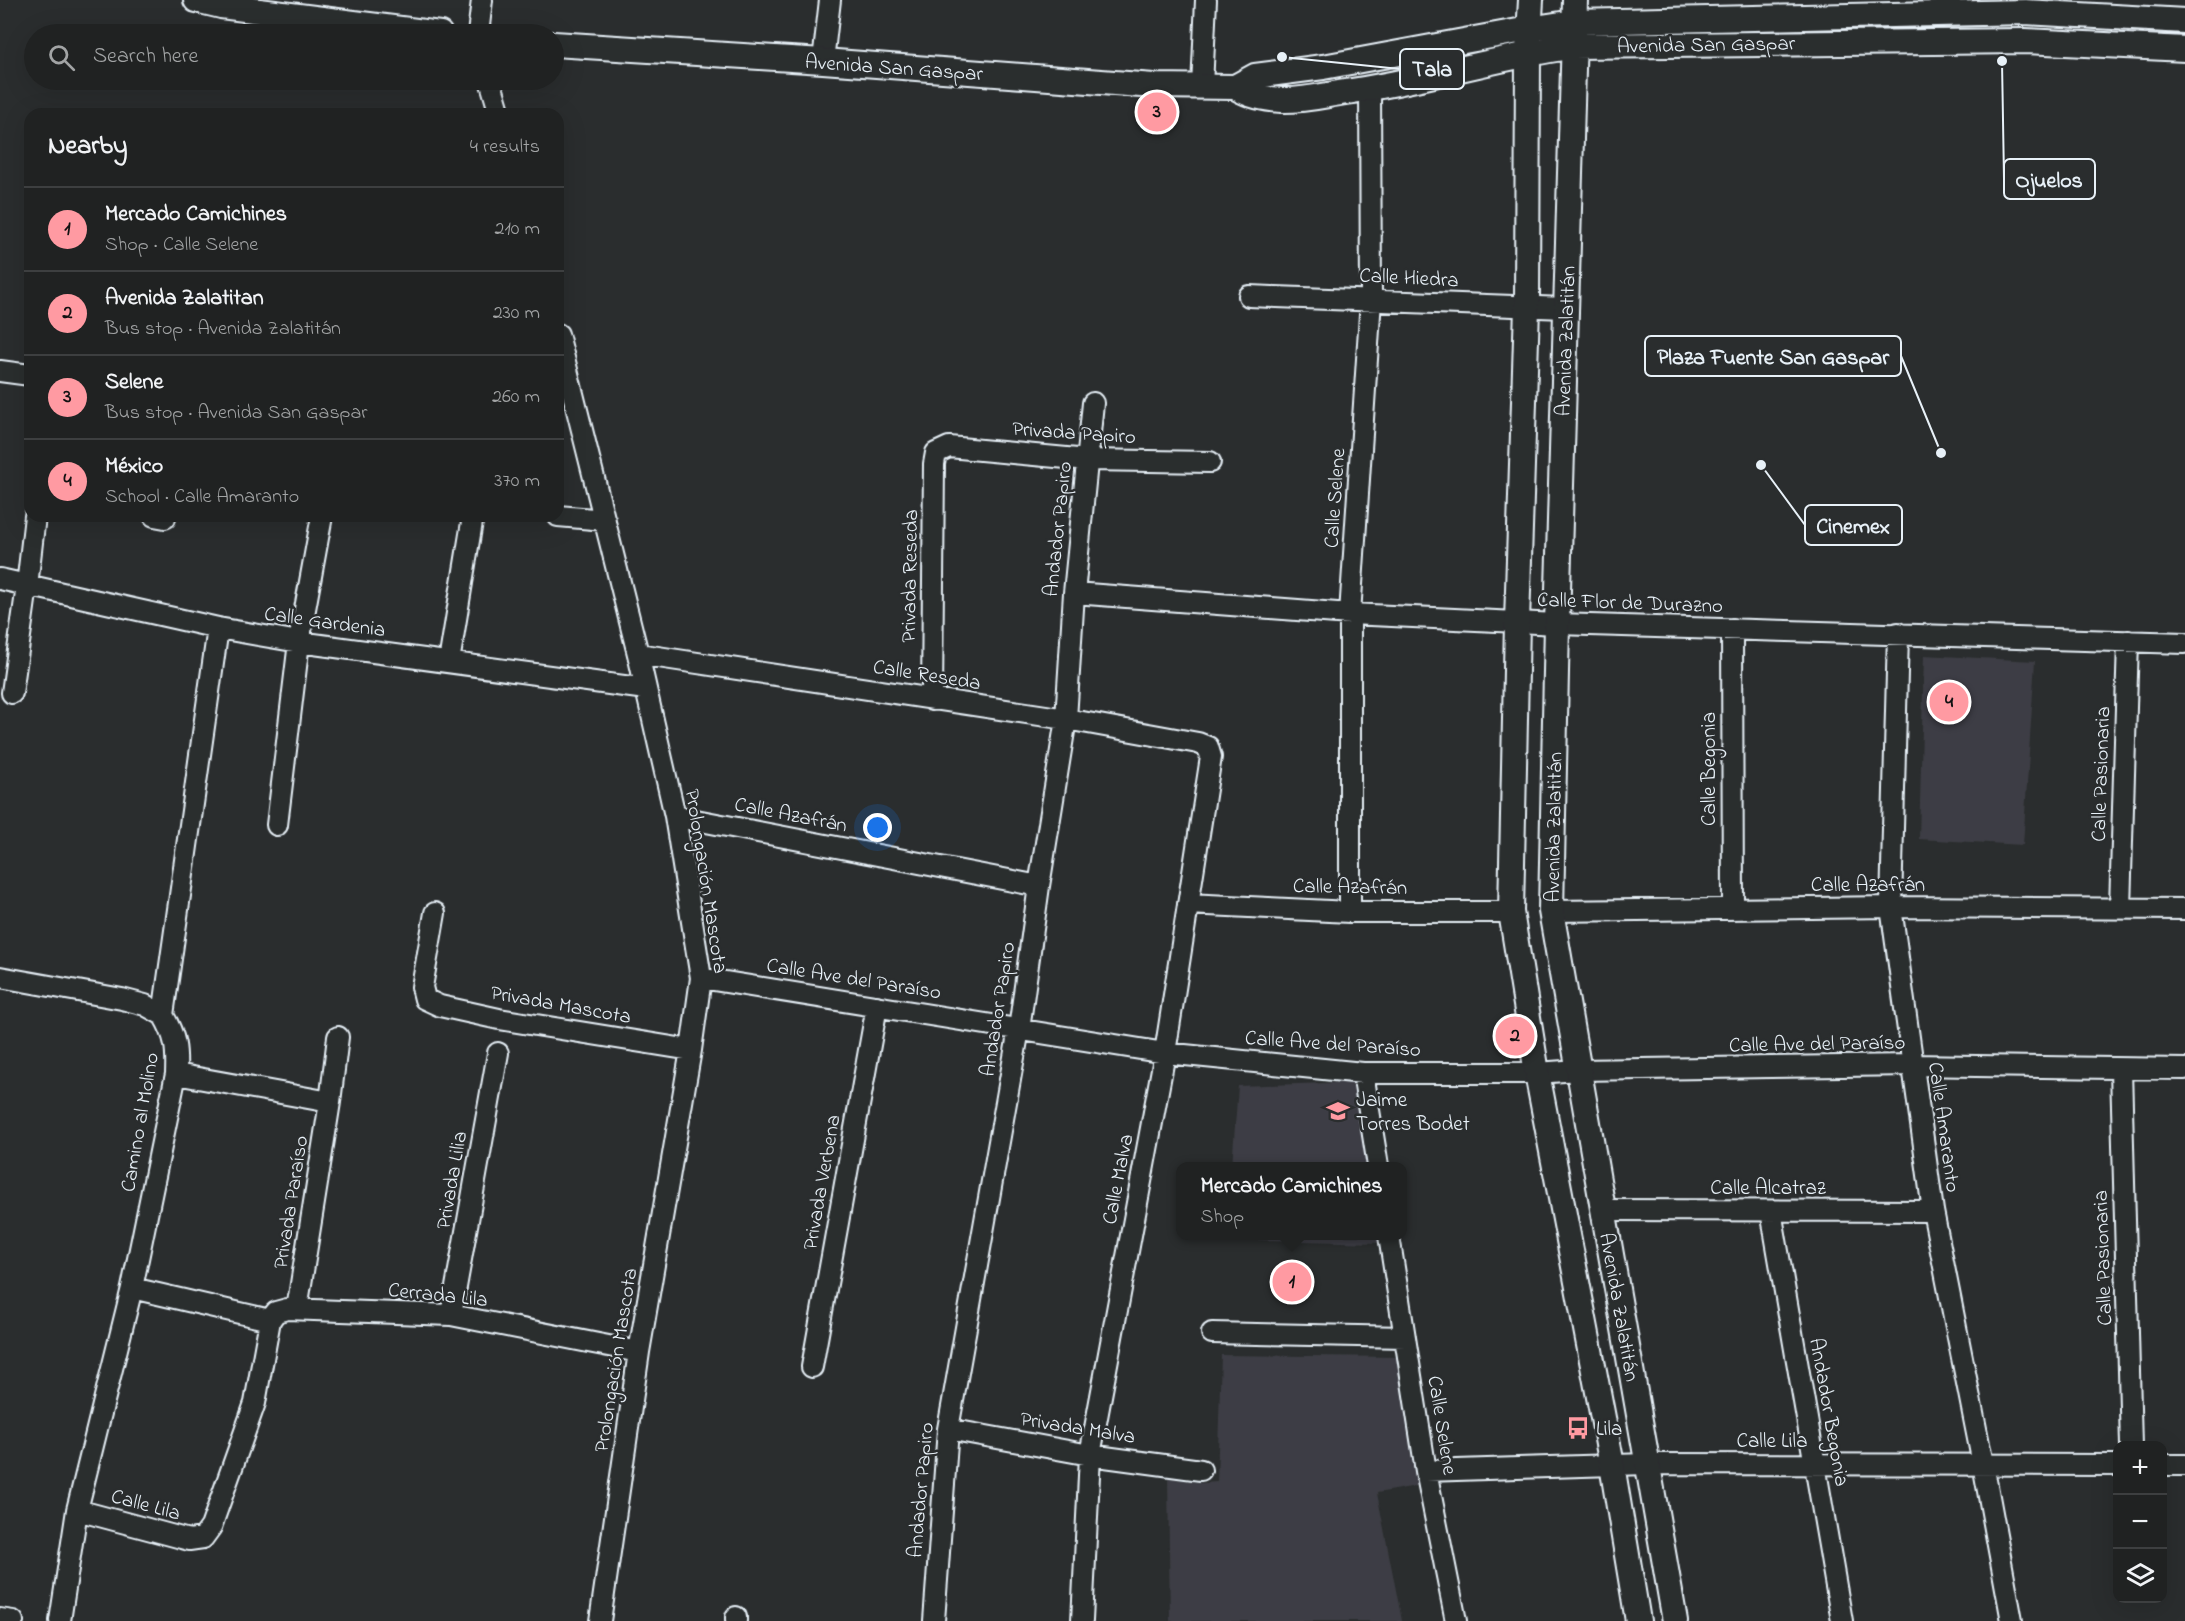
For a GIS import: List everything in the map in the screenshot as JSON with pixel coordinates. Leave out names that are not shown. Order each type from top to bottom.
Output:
[{"type":"street","points":[[196,0],[370,24]]},
{"type":"street","points":[[479,24],[482,0]]},
{"type":"street","points":[[823,61],[830,0]]},
{"type":"street","points":[[1202,87],[1206,0]]},
{"type":"street","name":"Avenida Zalatitán","points":[[1531,0],[1528,40],[1527,307],[1511,912],[1537,1073],[1612,1465],[1638,1621]]},
{"type":"street","name":"Avenida San Gaspar","points":[[1235,87],[1252,97],[1283,100],[1370,88],[1528,40],[1574,23],[1817,8],[2025,6],[2185,21]]},
{"type":"street","name":"Avenida San Gaspar","points":[[1574,23],[2185,49]]},
{"type":"street","name":"Avenida Zalatitán","points":[[1574,23],[1551,911],[1675,1621]]},
{"type":"street","name":"Avenida San Gaspar","points":[[564,45],[1154,86],[1235,87],[1254,76],[1528,40]]},
{"type":"street","name":"Calle Selene","points":[[1350,912],[1350,614],[1371,299],[1370,88]]},
{"type":"street","points":[[493,90],[498,108]]},
{"type":"street","name":"Calle Hiedra","points":[[1249,296],[1566,308]]},
{"type":"street","points":[[0,371],[24,374]]},
{"type":"street","name":"Prolongación Mascota","points":[[564,371],[605,520],[675,816],[701,978],[691,1050],[639,1352],[600,1621]]},
{"type":"street","name":"Andador Papiro","points":[[934,1621],[948,1429],[1019,1029],[1066,719],[1074,593],[1093,403]]},
{"type":"street","name":"Privada Papiro","points":[[936,453],[949,447],[1088,460],[1210,462]]},
{"type":"street","name":"Privada Reseda","points":[[932,700],[934,465],[936,453]]},
{"type":"street","points":[[564,517],[605,520]]},
{"type":"street","points":[[12,693],[34,522]]},
{"type":"street","points":[[277,825],[299,642],[321,522]]},
{"type":"street","points":[[450,662],[472,522]]},
{"type":"street","name":"Calle Gardenia","points":[[0,579],[218,628],[299,642],[646,689]]},
{"type":"street","name":"Calle Flor de Durazno","points":[[1074,593],[1350,614],[1557,624],[2185,643]]},
{"type":"street","points":[[0,977],[122,999],[145,1005],[163,1015],[218,628]]},
{"type":"street","name":"Calle Begonia","points":[[1732,629],[1733,909]]},
{"type":"street","name":"Calle Amaranto","points":[[1898,633],[1891,908],[1933,1211],[2012,1621]]},
{"type":"street","name":"Calle Pasionaria","points":[[2120,909],[2128,641]]},
{"type":"street","name":"Calle Reseda","points":[[638,654],[1066,719],[1198,743],[1208,747]]},
{"type":"street","name":"Calle Malva","points":[[1082,1621],[1090,1455],[1165,1053],[1211,757],[1208,747]]},
{"type":"street","name":"Calle Azafrán","points":[[675,816],[1039,886]]},
{"type":"street","name":"Calle Azafrán","points":[[1188,904],[1350,912],[1511,912]]},
{"type":"street","name":"Calle Azafrán","points":[[1551,911],[1891,908],[2185,909]]},
{"type":"street","name":"Privada Mascota","points":[[435,913],[422,987],[425,999],[441,1006],[499,1019],[691,1050]]},
{"type":"street","name":"Calle Ave del Paraíso","points":[[701,978],[1165,1053],[1363,1073],[1537,1073],[1578,1070],[1912,1065],[2185,1069]]},
{"type":"street","name":"Privada Verbena","points":[[813,1367],[877,1006]]},
{"type":"street","name":"Camino al Molino","points":[[60,1621],[77,1510],[132,1288],[176,1074],[177,1053],[173,1033],[163,1015]]},
{"type":"street","name":"Privada Paraíso","points":[[297,1310],[338,1037]]},
{"type":"street","name":"Privada Lilia","points":[[451,1315],[498,1053]]},
{"type":"street","name":"Calle Pasionaria","points":[[2121,1069],[2132,1441]]},
{"type":"street","points":[[1363,1073],[1377,1162]]},
{"type":"street","points":[[176,1074],[330,1102]]},
{"type":"street","name":"Calle Alcatraz","points":[[1603,1210],[1933,1211]]},
{"type":"street","name":"Andador Begonia","points":[[1771,1211],[1842,1621]]},
{"type":"street","name":"Calle Selene","points":[[1390,1240],[1426,1471],[1456,1621]]},
{"type":"street","points":[[132,1288],[270,1320]]},
{"type":"street","name":"Cerrada Lila","points":[[270,1320],[276,1312],[286,1309],[451,1315],[639,1352]]},
{"type":"street","name":"Calle Lila","points":[[77,1510],[189,1540],[203,1538],[210,1527],[255,1403],[270,1320]]},
{"type":"street","points":[[1212,1333],[1405,1337]]},
{"type":"street","name":"Privada Malva","points":[[948,1429],[1090,1455],[1201,1470]]},
{"type":"street","name":"Calle Lila","points":[[1426,1471],[1647,1464],[2113,1465]]},
{"type":"street","points":[[2167,1465],[2185,1465]]},
{"type":"street","points":[[0,1619],[13,1621]]},
{"type":"shaded area","points":[[1924,655],[2035,661],[2023,845],[1919,839]]},
{"type":"shaded area","points":[[1354,1082],[1367,1162],[1232,1162],[1238,1086]]},
{"type":"shaded area","points":[[1264,1240],[1380,1240],[1380,1243]]},
{"type":"shaded area","points":[[1221,1355],[1402,1357],[1422,1485],[1377,1493],[1402,1621],[1170,1621],[1168,1477],[1202,1483],[1217,1482]]},
{"type":"place","name":"Tala","points":[[1282,57]]},
{"type":"place","name":"Ojuelos","points":[[2002,61]]},
{"type":"place","name":"Selene","points":[[1157,112]]},
{"type":"place","name":"Plaza Fuente San Gaspar","points":[[1941,453]]},
{"type":"place","name":"Cinemex","points":[[1761,465]]},
{"type":"place","name":"México","points":[[1949,702]]},
{"type":"place","name":"Avenida Zalatitan","points":[[1515,1036]]},
{"type":"place","name":"Jaime Torres Bodet","points":[[1338,1111]]},
{"type":"place","name":"Mercado Camichines","points":[[1292,1282]]},
{"type":"place","name":"Lila","points":[[1578,1428]]}]
